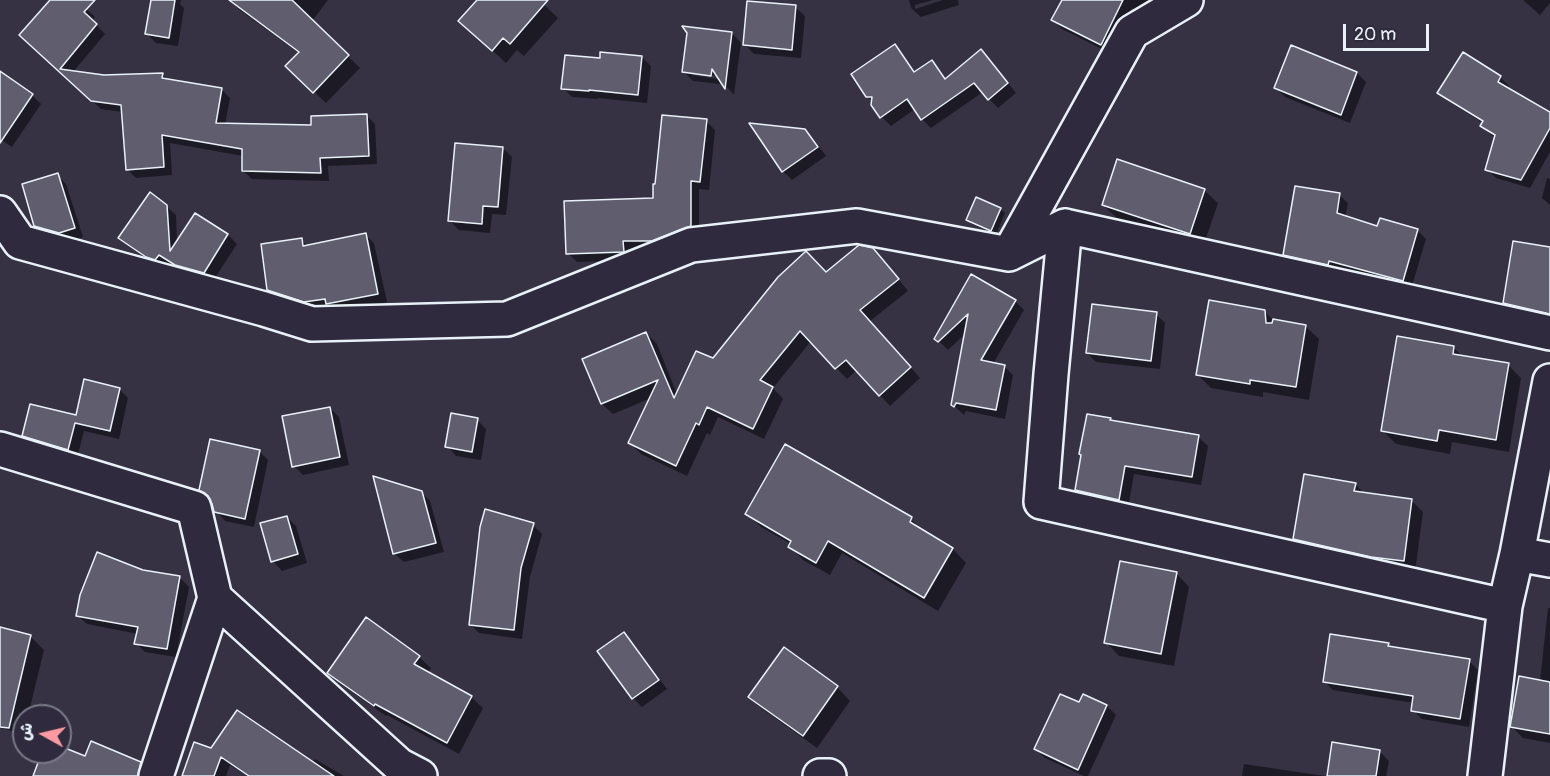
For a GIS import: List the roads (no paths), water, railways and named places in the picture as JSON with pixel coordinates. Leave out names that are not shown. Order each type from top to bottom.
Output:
[{"type":"street","points":[[1009,254],[1132,32],[1186,0]]},
{"type":"street","points":[[0,213],[20,242],[312,324],[507,319],[691,245],[857,226],[1009,254],[1065,226],[1550,333]]},
{"type":"street","points":[[1065,226],[1050,374],[1041,502],[1505,606]]},
{"type":"street","points":[[1485,776],[1505,606],[1550,381]]},
{"type":"street","points":[[0,449],[194,508],[215,598],[156,776]]},
{"type":"street","points":[[1517,555],[1550,560]]},
{"type":"street","points":[[215,598],[399,765],[420,776]]},
{"type":"street","points":[[820,776],[829,776]]}]
